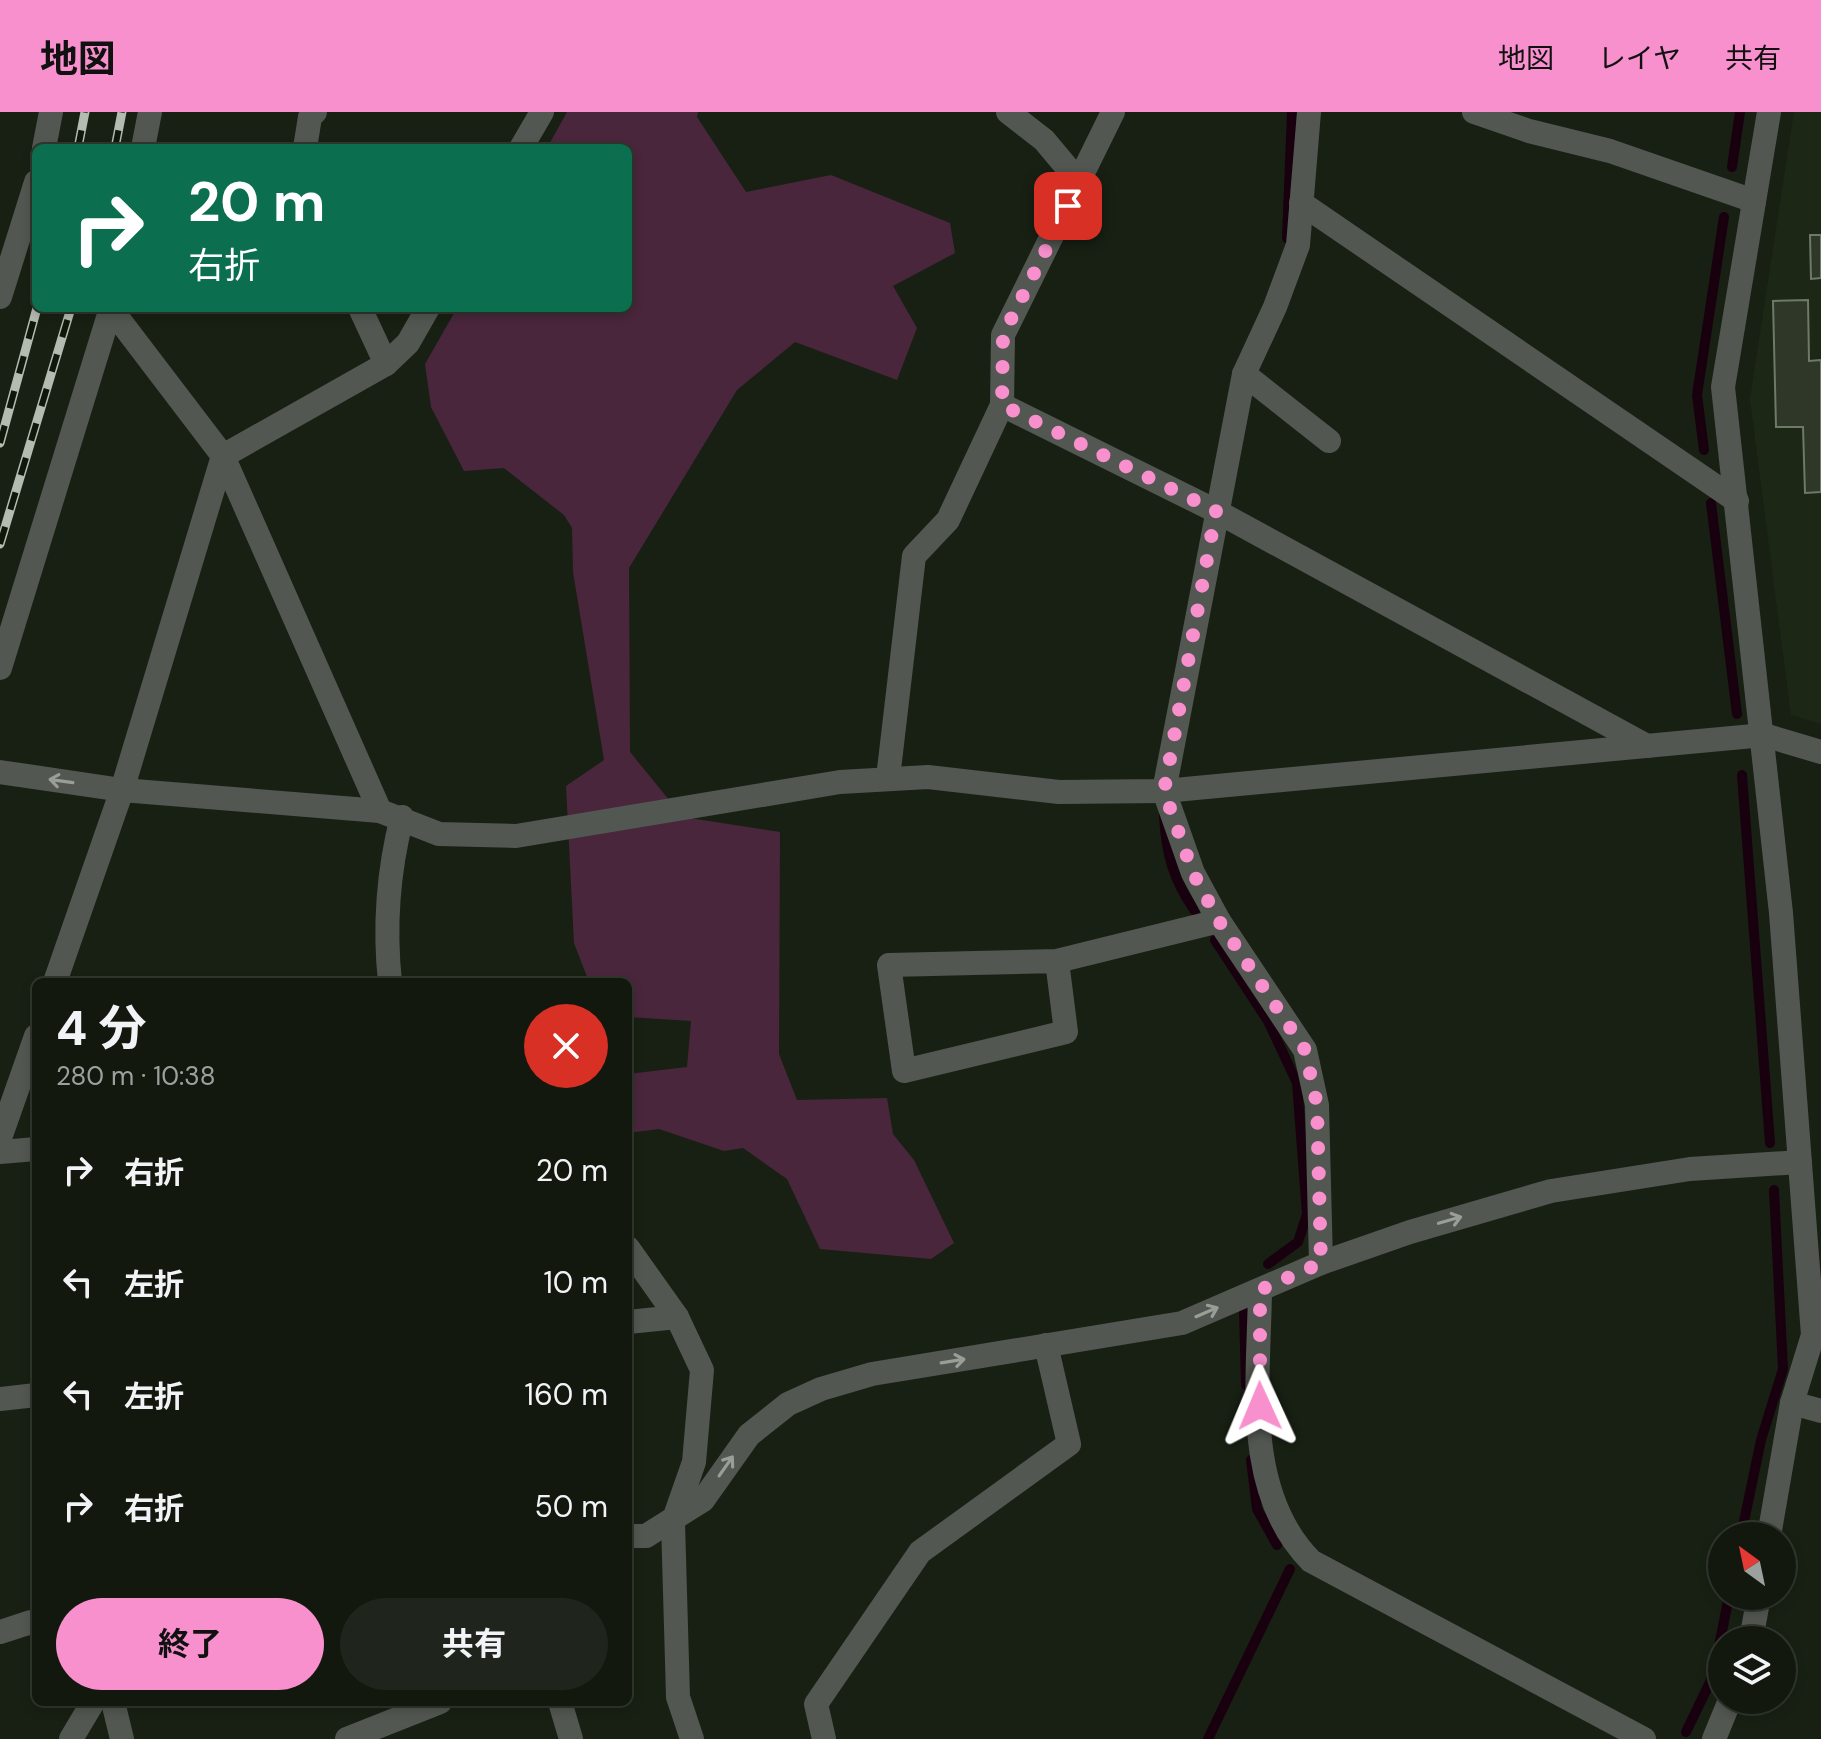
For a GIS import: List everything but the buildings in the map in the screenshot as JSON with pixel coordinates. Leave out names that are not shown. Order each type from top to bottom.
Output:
[{"type":"street","points":[[45,144],[51,112]]},
{"type":"street","points":[[144,144],[150,112]]},
{"type":"street","points":[[306,144],[310,117],[315,112]]},
{"type":"street","points":[[523,144],[542,112]]},
{"type":"street","points":[[1008,112],[1044,140],[1080,183]]},
{"type":"street","points":[[888,778],[914,556],[948,520],[1002,405],[1003,335],[1113,112]]},
{"type":"street","points":[[1309,112],[1298,245],[1275,307],[1244,374],[1164,791],[1193,873],[1219,921],[1305,1050],[1317,1105],[1321,1263]]},
{"type":"street","points":[[1474,112],[1529,131],[1610,151],[1754,201]]},
{"type":"street","points":[[1769,112],[1723,387],[1764,735],[1800,1162],[1805,1267],[1813,1335],[1792,1403],[1771,1522]]},
{"type":"street","points":[[0,297],[11,217],[32,188]]},
{"type":"street","points":[[1301,203],[1737,501]]},
{"type":"street","points":[[0,668],[110,312]]},
{"type":"street","points":[[113,312],[223,456],[391,814],[392,857],[385,938],[390,978]]},
{"type":"street","points":[[362,312],[386,364]]},
{"type":"street","points":[[56,978],[122,790],[223,456],[386,364],[408,343],[426,312]]},
{"type":"street","points":[[1244,374],[1329,441]]},
{"type":"street","points":[[1002,405],[1216,511],[1647,746]]},
{"type":"street","points":[[0,772],[122,790],[391,814],[439,834],[516,836],[840,782],[888,778],[928,777],[1059,792],[1164,791],[1764,735],[1821,752]]},
{"type":"street","points":[[1057,961],[1066,1032],[904,1071],[889,965],[1057,961],[1219,921]]},
{"type":"street","points":[[0,1138],[32,1047]]},
{"type":"street","points":[[0,1152],[32,1149]]},
{"type":"street","points":[[632,1536],[646,1536],[673,1522],[703,1500],[749,1435],[788,1404],[821,1389],[872,1374],[1182,1323],[1321,1263],[1410,1232],[1551,1191],[1690,1169],[1800,1162]]},
{"type":"street","points":[[632,1254],[677,1317],[702,1370],[694,1462],[673,1522],[678,1697],[692,1739]]},
{"type":"street","points":[[1260,1290],[1262,1465],[1274,1510],[1291,1541],[1311,1561],[1644,1739]]},
{"type":"street","points":[[632,1322],[677,1317]]},
{"type":"street","points":[[824,1739],[816,1704],[920,1552],[1069,1444],[1046,1345]]},
{"type":"street","points":[[0,1399],[32,1395]]},
{"type":"street","points":[[1792,1403],[1821,1411]]},
{"type":"street","points":[[0,1632],[32,1623]]},
{"type":"street","points":[[71,1739],[91,1706]]},
{"type":"street","points":[[114,1706],[122,1739]]},
{"type":"street","points":[[347,1739],[430,1706]]},
{"type":"street","points":[[561,1706],[571,1739]]},
{"type":"street","points":[[1714,1739],[1724,1714]]},
{"type":"shaded area","points":[[567,112],[698,112],[697,117],[746,192],[831,175],[950,223],[955,253],[893,286],[917,328],[897,380],[795,342],[737,390],[629,568],[630,752],[683,817],[780,832],[779,1054],[797,1100],[887,1098],[893,1134],[914,1160],[954,1243],[931,1259],[820,1249],[787,1179],[743,1148],[724,1151],[659,1129],[632,1132],[632,1074],[687,1067],[691,1021],[632,1017],[632,978],[587,978],[574,943],[566,786],[604,760],[573,572],[572,528],[564,515],[504,468],[464,471],[431,407],[425,364],[455,312],[632,312],[632,144],[549,144]]},
{"type":"shaded area","points":[[1794,112],[1821,112],[1821,724],[1791,715],[1750,399]]},
{"type":"waterway","points":[[1287,238],[1292,112]]},
{"type":"waterway","points":[[1732,167],[1740,112]]},
{"type":"waterway","points":[[1704,450],[1697,395],[1724,217]]},
{"type":"waterway","points":[[1711,503],[1737,714]]},
{"type":"waterway","points":[[1742,775],[1770,1143]]},
{"type":"waterway","points":[[1164,816],[1172,866],[1195,911]]},
{"type":"waterway","points":[[1215,940],[1268,1021],[1297,1083],[1307,1214],[1298,1242],[1268,1264]]},
{"type":"waterway","points":[[1744,1522],[1761,1440],[1783,1369],[1774,1190]]},
{"type":"waterway","points":[[1244,1311],[1246,1385]]},
{"type":"waterway","points":[[1251,1460],[1257,1509],[1277,1545]]},
{"type":"waterway","points":[[1208,1739],[1290,1569]]},
{"type":"waterway","points":[[1686,1732],[1713,1676],[1726,1610]]},
{"type":"railway","points":[[79,144],[85,112]]},
{"type":"railway","points":[[116,144],[122,112]]},
{"type":"railway","points":[[0,443],[36,312]]},
{"type":"railway","points":[[0,544],[70,312]]},
{"type":"route","points":[[1068,206],[1003,335],[1002,405],[1216,511],[1164,791],[1193,873],[1219,921],[1305,1050],[1317,1105],[1321,1263],[1260,1290],[1260,1406]]}]
